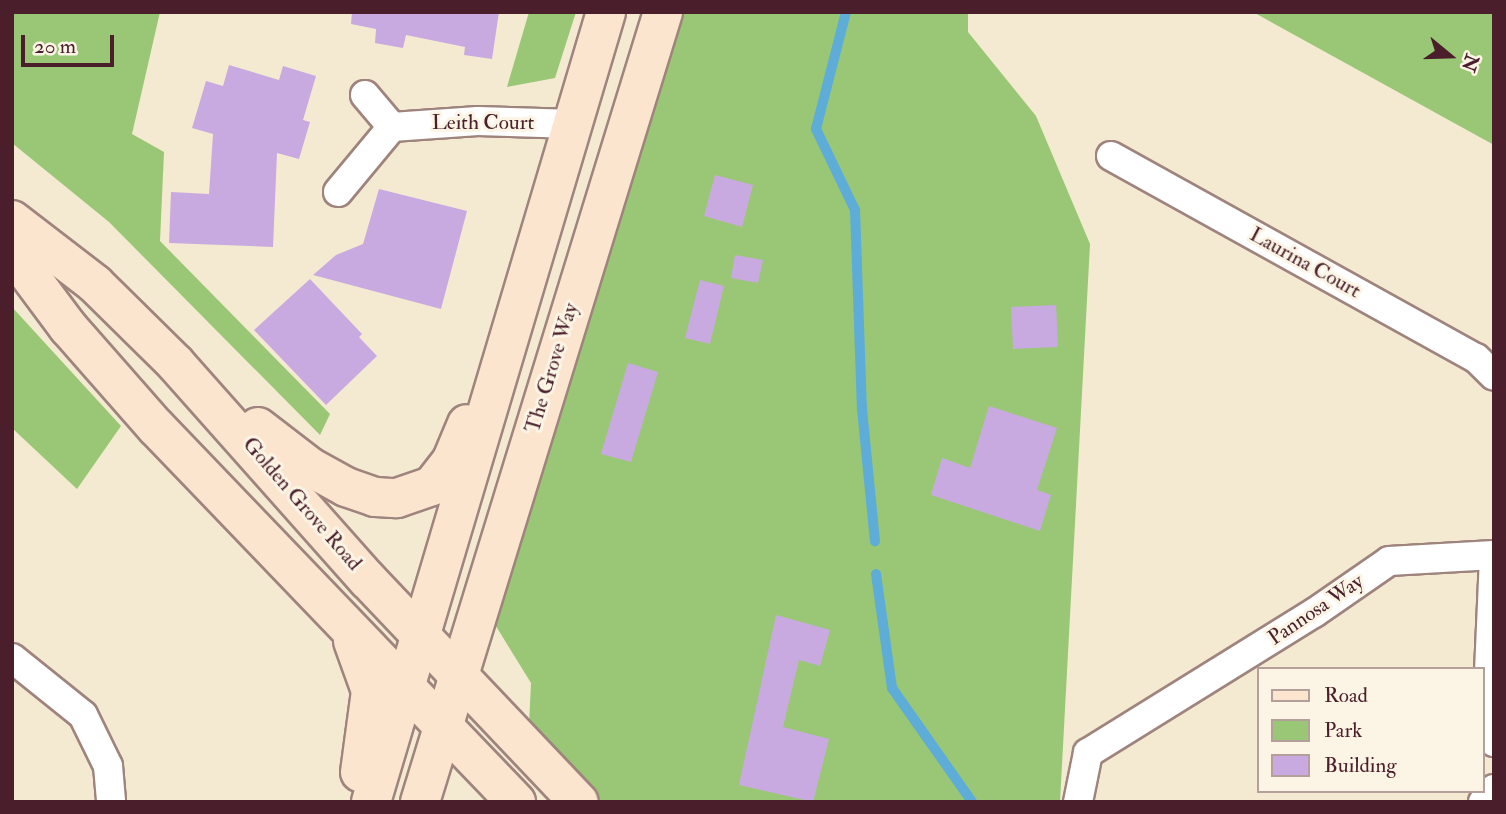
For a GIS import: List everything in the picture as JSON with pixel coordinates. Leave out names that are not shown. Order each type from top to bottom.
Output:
[{"type":"main road","points":[[371,802],[423,638],[606,12]]},
{"type":"main road","name":"The Grove Way","points":[[420,802],[663,12]]},
{"type":"main road","name":"Golden Grove Road","points":[[12,220],[95,284],[176,364],[423,638],[579,802]]},
{"type":"main road","points":[[176,364],[310,467],[345,487],[375,497],[421,493],[451,462],[543,228]]},
{"type":"main road","points":[[12,251],[68,327],[156,427],[516,802]]},
{"type":"main road","points":[[346,626],[371,691],[355,802]]},
{"type":"street","points":[[338,192],[392,127],[365,95]]},
{"type":"street","name":"Leith Court","points":[[392,127],[478,121],[574,124]]},
{"type":"street","name":"Laurina Court","points":[[1111,156],[1476,358],[1493,372]]},
{"type":"street","points":[[1494,556],[1487,716],[1494,742]]},
{"type":"street","name":"Pannosa Way","points":[[1078,802],[1088,753],[1314,613],[1389,561],[1494,556]]},
{"type":"street","points":[[12,658],[83,715],[107,766],[111,802]]},
{"type":"street","points":[[1483,802],[1494,789]]},
{"type":"green space","points":[[12,12],[160,12],[132,134],[164,152],[160,241],[330,414],[320,435],[109,222],[12,143]]},
{"type":"green space","points":[[529,12],[576,12],[555,78],[507,87]]},
{"type":"green space","points":[[664,12],[968,12],[968,32],[1036,116],[1090,244],[1060,802],[572,802],[528,746],[531,683],[483,605]]},
{"type":"green space","points":[[1253,12],[1494,12],[1494,145]]},
{"type":"green space","points":[[12,307],[121,426],[77,489],[12,428]]},
{"type":"building","points":[[352,12],[499,12],[492,59],[464,55],[465,47],[406,35],[403,48],[375,43],[376,29],[351,24]]},
{"type":"building","points":[[229,65],[279,80],[283,66],[316,76],[303,120],[310,122],[299,159],[277,153],[273,247],[169,243],[171,192],[209,194],[213,134],[192,128],[206,81],[223,86]]},
{"type":"building","points":[[715,175],[753,185],[742,227],[704,216]]},
{"type":"building","points":[[379,189],[467,211],[441,309],[313,275],[336,255],[363,244]]},
{"type":"building","points":[[735,255],[763,260],[758,283],[731,278]]},
{"type":"building","points":[[310,279],[362,334],[359,337],[377,356],[326,405],[254,330]]},
{"type":"building","points":[[700,280],[724,286],[710,344],[685,338]]},
{"type":"building","points":[[1056,305],[1058,347],[1013,349],[1011,307]]},
{"type":"building","points":[[628,363],[658,372],[631,462],[601,454]]},
{"type":"building","points":[[989,406],[1057,428],[1037,490],[1051,495],[1040,531],[931,495],[942,458],[970,468]]},
{"type":"building","points":[[776,615],[830,630],[820,666],[799,660],[783,727],[829,739],[813,802],[739,785]]},
{"type":"waterway","points":[[846,12],[816,129],[855,210],[862,409],[875,541]]},
{"type":"waterway","points":[[876,574],[892,688],[972,802]]}]
